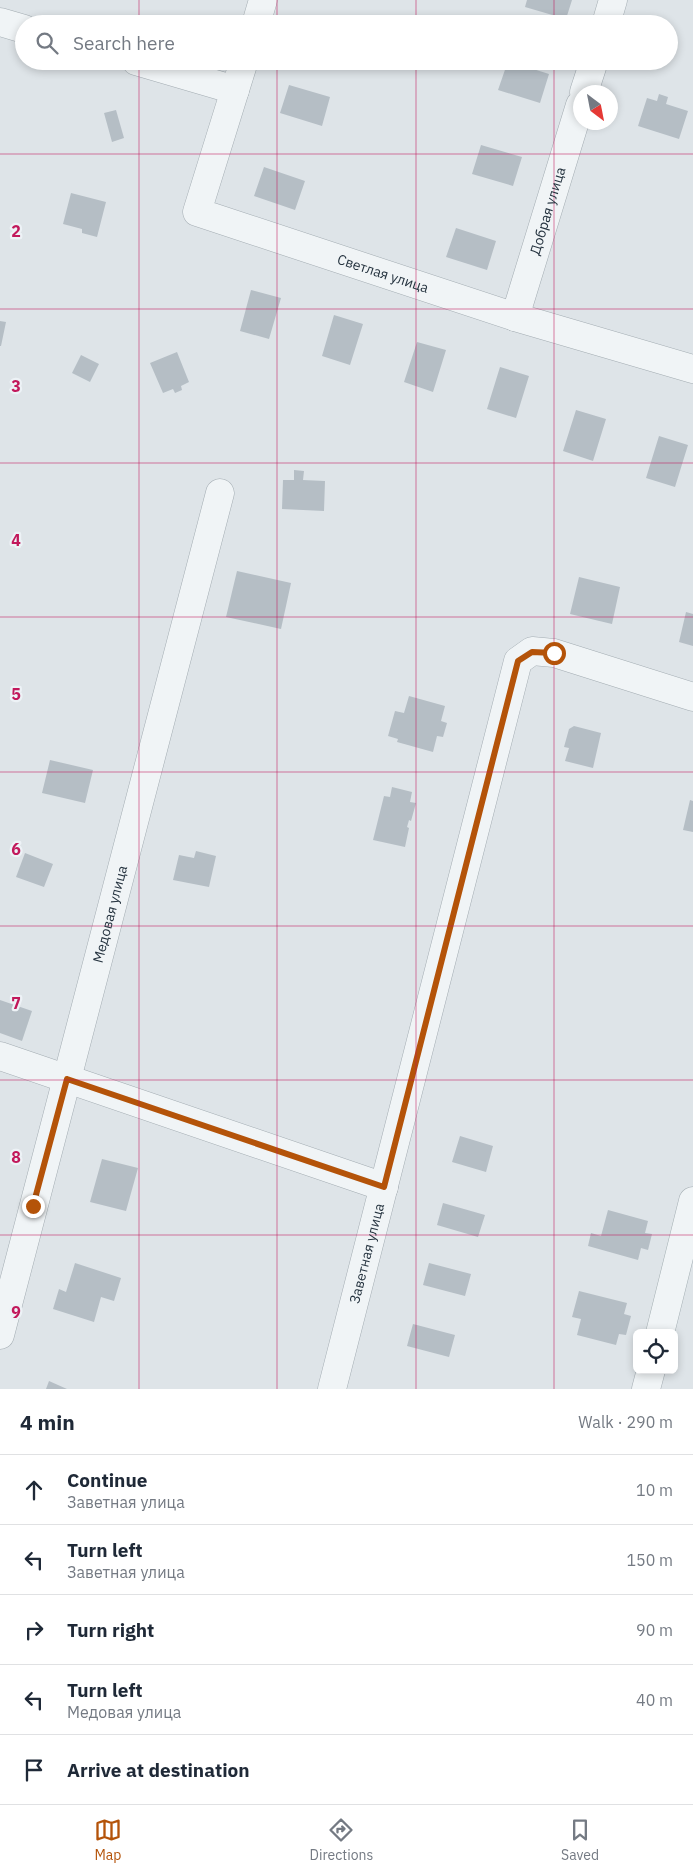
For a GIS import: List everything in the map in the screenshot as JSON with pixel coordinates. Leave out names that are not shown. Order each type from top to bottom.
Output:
[{"type":"street","points":[[259,15],[263,0]]},
{"type":"street","points":[[609,15],[613,0]]},
{"type":"street","points":[[0,22],[15,26]]},
{"type":"street","points":[[167,70],[235,90],[241,70]]},
{"type":"street","points":[[586,85],[591,70]]},
{"type":"street","name":"Светлая улица","points":[[235,90],[197,212],[514,317],[693,368]]},
{"type":"street","name":"Добрая улица","points":[[514,317],[573,127]]},
{"type":"street","name":"Медовая улица","points":[[0,1335],[220,493]]},
{"type":"street","name":"Заветная улица","points":[[332,1389],[518,661],[532,652],[554,653],[693,697]]},
{"type":"street","points":[[0,1056],[384,1187]]},
{"type":"street","points":[[661,1329],[693,1201]]},
{"type":"street","points":[[646,1389],[650,1374]]},
{"type":"building","points":[[527,0],[572,0],[567,15],[552,15],[525,7]]},
{"type":"building","points":[[505,70],[536,70],[549,74],[540,103],[498,90]]},
{"type":"building","points":[[289,85],[330,97],[322,126],[280,113]]},
{"type":"building","points":[[659,94],[668,97],[666,104],[688,111],[679,139],[638,126],[647,98],[657,101]]},
{"type":"building","points":[[116,110],[124,138],[112,142],[104,113]]},
{"type":"building","points":[[481,145],[522,157],[513,186],[472,174]]},
{"type":"building","points":[[264,167],[305,181],[295,210],[254,196]]},
{"type":"building","points":[[71,193],[106,202],[97,237],[82,233],[82,229],[63,224]]},
{"type":"building","points":[[456,228],[496,241],[487,270],[446,257]]},
{"type":"building","points":[[251,290],[281,298],[269,339],[240,331]]},
{"type":"building","points":[[334,315],[363,324],[350,365],[322,356]]},
{"type":"building","points":[[0,321],[6,322],[1,346],[0,346]]},
{"type":"building","points":[[417,342],[446,350],[433,392],[404,382]]},
{"type":"building","points":[[177,352],[189,382],[181,386],[182,390],[175,393],[173,389],[163,393],[150,363]]},
{"type":"building","points":[[81,355],[99,364],[90,382],[72,373]]},
{"type":"building","points":[[500,367],[529,376],[516,418],[487,409]]},
{"type":"building","points":[[576,410],[606,419],[593,461],[563,451]]},
{"type":"building","points":[[659,436],[688,445],[675,487],[646,478]]},
{"type":"building","points":[[294,470],[304,471],[303,480],[325,481],[324,511],[282,509],[283,480],[294,480]]},
{"type":"building","points":[[237,571],[291,583],[281,629],[226,617]]},
{"type":"building","points":[[579,577],[620,587],[612,624],[570,614]]},
{"type":"building","points":[[686,612],[693,614],[693,646],[679,642]]},
{"type":"building","points":[[409,696],[445,706],[441,721],[447,723],[443,737],[437,736],[433,752],[397,742],[398,739],[388,736],[395,711],[404,713]]},
{"type":"building","points":[[574,726],[601,733],[593,768],[565,761],[569,748],[564,747],[569,729]]},
{"type":"building","points":[[50,760],[93,770],[85,803],[42,793]]},
{"type":"building","points":[[392,787],[412,792],[410,802],[416,803],[411,821],[409,820],[407,827],[409,828],[405,847],[373,840],[384,796],[390,797]]},
{"type":"building","points":[[690,800],[693,801],[693,832],[683,830]]},
{"type":"building","points":[[196,851],[216,856],[209,887],[173,880],[179,855],[194,858]]},
{"type":"building","points":[[25,853],[53,864],[44,887],[16,877]]},
{"type":"building","points":[[0,1000],[32,1011],[22,1041],[0,1033]]},
{"type":"building","points":[[460,1136],[493,1146],[486,1172],[452,1162]]},
{"type":"building","points":[[102,1159],[138,1168],[126,1211],[90,1202]]},
{"type":"building","points":[[443,1203],[485,1215],[478,1237],[437,1225]]},
{"type":"building","points":[[608,1210],[648,1221],[645,1233],[652,1234],[648,1250],[641,1248],[638,1260],[588,1246],[591,1233],[601,1236]]},
{"type":"building","points":[[75,1263],[121,1278],[114,1301],[101,1297],[94,1322],[53,1309],[59,1289],[66,1292]]},
{"type":"building","points":[[429,1263],[471,1274],[465,1296],[423,1285]]},
{"type":"building","points":[[579,1291],[627,1303],[624,1314],[631,1316],[626,1335],[619,1334],[616,1345],[577,1335],[581,1319],[572,1317]]},
{"type":"building","points":[[413,1324],[455,1335],[449,1357],[407,1346]]},
{"type":"building","points":[[49,1381],[67,1389],[46,1389]]},
{"type":"route","points":[[33,1206],[67,1079],[384,1187],[518,661],[532,652],[554,653]]}]
